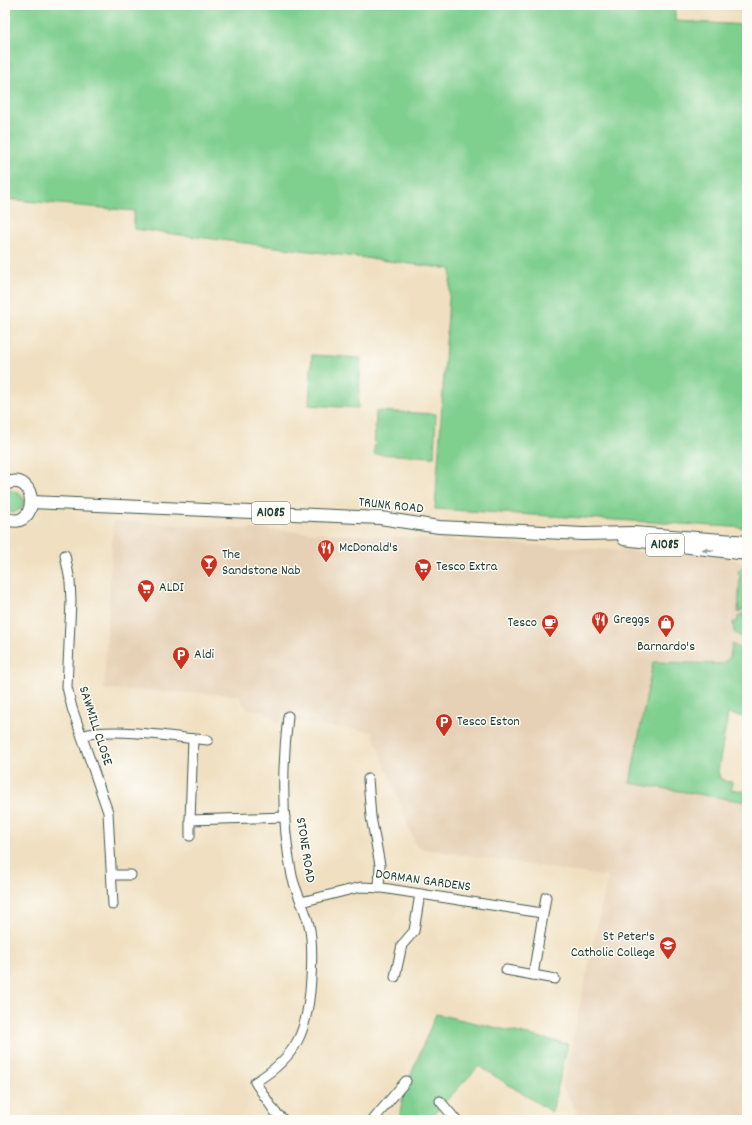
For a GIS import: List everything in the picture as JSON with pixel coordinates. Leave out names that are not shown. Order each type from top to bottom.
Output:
[{"type":"main road","points":[[6,482],[20,483],[25,486],[29,491],[32,502],[28,513],[24,516],[19,519],[6,520]]},
{"type":"main road","name":"TRUNK ROAD","points":[[32,502],[380,518],[439,527],[583,534],[634,533],[747,542]]},
{"type":"main road","name":"A1085","points":[[583,534],[747,554]]},
{"type":"street","name":"SAWMILL CLOSE","points":[[65,555],[70,581],[71,601],[67,687],[72,708],[108,812],[113,905]]},
{"type":"street","name":"STONE ROAD","points":[[284,1120],[275,1112],[255,1082],[275,1070],[294,1049],[309,1011],[312,964],[309,926],[292,876],[285,817],[284,750],[288,716]]},
{"type":"street","points":[[82,736],[93,732],[208,740]]},
{"type":"street","points":[[190,836],[193,740]]},
{"type":"street","points":[[368,779],[371,817],[380,866],[379,888]]},
{"type":"street","points":[[190,820],[285,817]]},
{"type":"street","points":[[112,875],[131,876]]},
{"type":"street","name":"DORMAN GARDENS","points":[[301,902],[361,886],[542,913]]},
{"type":"street","points":[[396,977],[402,945],[414,931],[420,894]]},
{"type":"street","points":[[533,975],[542,913],[546,897]]},
{"type":"street","points":[[506,970],[556,979]]},
{"type":"street","points":[[373,1120],[406,1081]]},
{"type":"street","points":[[440,1101],[456,1120]]},
{"type":"shaded area","points":[[677,5],[747,5],[747,12],[677,8]]},
{"type":"shaded area","points":[[113,521],[719,556],[747,563],[747,658],[742,650],[732,644],[730,658],[721,664],[653,663],[630,782],[747,802],[747,1120],[581,1120],[562,1086],[608,877],[417,848],[372,732],[297,722],[276,723],[273,717],[265,714],[265,711],[248,709],[242,702],[239,695],[104,689]]},
{"type":"green space","points":[[5,5],[675,5],[675,21],[747,25],[747,528],[435,509],[451,269],[134,229],[134,211],[5,199]]},
{"type":"green space","points":[[312,355],[361,358],[358,408],[309,405]]},
{"type":"green space","points":[[376,411],[436,414],[434,457],[374,454]]},
{"type":"green space","points":[[10,490],[21,494],[24,500],[23,507],[14,513],[5,511],[5,493]]},
{"type":"green space","points":[[747,565],[747,606],[738,613],[740,577],[738,571],[743,566]]},
{"type":"green space","points":[[747,611],[747,637],[740,636],[734,632],[733,622],[737,622],[738,617]]},
{"type":"green space","points":[[732,644],[742,650],[747,658],[747,717],[728,714],[718,771],[720,778],[727,782],[732,781],[731,789],[747,792],[747,802],[630,783],[653,662],[721,664],[730,658]]},
{"type":"green space","points":[[436,1014],[568,1044],[552,1112],[479,1066],[428,1120],[399,1120],[403,1094]]},
{"type":"place","name":"McDonald's","points":[[326,563]]},
{"type":"place","name":"The Sandstone Nab","points":[[209,578]]},
{"type":"place","name":"Tesco Extra","points":[[423,582]]},
{"type":"place","name":"ALDI","points":[[146,603]]},
{"type":"place","name":"Greggs","points":[[600,635]]},
{"type":"place","name":"Tesco","points":[[550,638]]},
{"type":"place","name":"Barnardo's","points":[[666,638]]},
{"type":"place","name":"Aldi","points":[[181,670]]},
{"type":"place","name":"Tesco Eston","points":[[444,737]]},
{"type":"place","name":"St Peter's Catholic College","points":[[668,960]]}]
